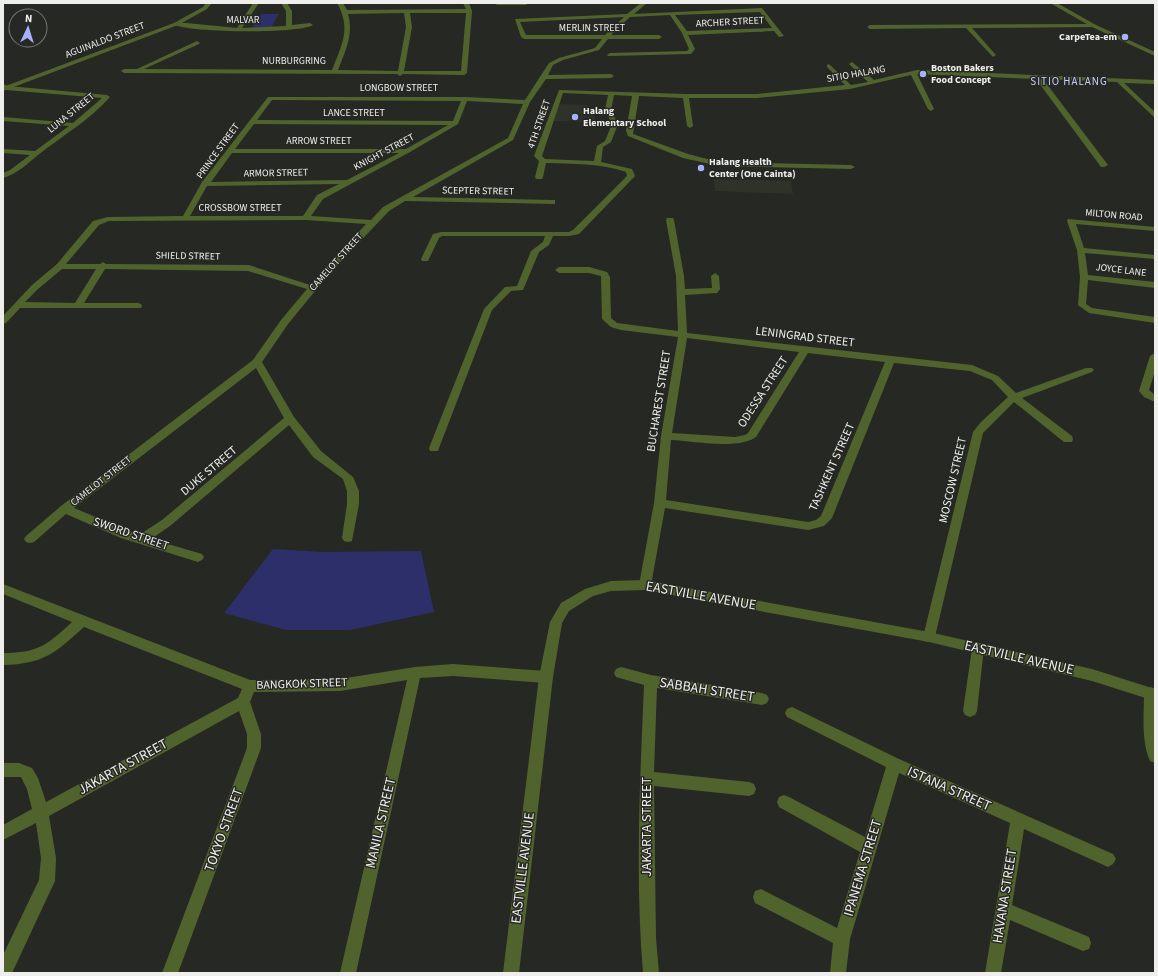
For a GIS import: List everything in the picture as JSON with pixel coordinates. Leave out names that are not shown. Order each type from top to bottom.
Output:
[{"type":"street","name":"AGUINALDO STREET","points":[[4,88],[176,24],[205,8],[209,3]]},
{"type":"street","points":[[238,30],[256,3]]},
{"type":"street","points":[[284,3],[289,11],[289,27]]},
{"type":"street","points":[[334,72],[349,29],[346,12],[340,3]]},
{"type":"street","points":[[346,12],[469,11],[466,3]]},
{"type":"street","points":[[497,3],[526,3]]},
{"type":"street","name":"CAMELOT STREET","points":[[30,539],[65,509],[257,362],[267,346],[312,288],[372,222],[386,209],[511,139],[527,102],[551,64],[561,59],[597,49],[606,37],[644,3]]},
{"type":"street","points":[[1053,3],[1094,26],[1155,54]]},
{"type":"street","points":[[628,16],[762,10],[782,36]]},
{"type":"street","name":"NURBURGRING","points":[[124,71],[334,72],[400,74],[464,73],[469,11]]},
{"type":"street","points":[[400,74],[409,27],[407,12]]},
{"type":"street","points":[[610,54],[689,53],[692,49],[685,33],[672,14]]},
{"type":"street","name":"MERLIN STREET","points":[[628,16],[517,20],[524,37],[659,37]]},
{"type":"street","name":"MALVAR","points":[[176,24],[211,29],[238,30],[289,27],[310,24]]},
{"type":"street","points":[[870,27],[1094,26]]},
{"type":"street","points":[[968,27],[994,55]]},
{"type":"street","name":"ARCHER STREET","points":[[685,33],[776,29]]},
{"type":"street","points":[[136,71],[197,43]]},
{"type":"street","points":[[852,64],[865,77],[873,82]]},
{"type":"street","points":[[829,66],[850,87]]},
{"type":"street","points":[[913,73],[932,109]]},
{"type":"street","name":"SITIO HALANG","points":[[561,90],[686,96],[757,96],[850,87],[913,73],[1155,82]]},
{"type":"street","points":[[544,77],[611,76]]},
{"type":"street","points":[[1038,77],[1104,165]]},
{"type":"street","points":[[1119,81],[1155,116]]},
{"type":"street","name":"LUNA STREET","points":[[3,176],[13,172],[36,153],[75,125],[106,97],[4,88]]},
{"type":"street","name":"4TH STREET","points":[[543,161],[538,156],[561,90]]},
{"type":"street","points":[[597,163],[600,146],[608,142],[615,124],[608,110],[611,93]]},
{"type":"street","points":[[636,94],[629,131],[630,135],[686,156],[719,164],[851,167]]},
{"type":"street","points":[[686,96],[690,126]]},
{"type":"street","name":"LONGBOW STREET","points":[[270,98],[465,98],[527,102]]},
{"type":"street","name":"PRINCE STREET","points":[[185,218],[206,184],[270,98]]},
{"type":"street","points":[[456,123],[465,98]]},
{"type":"street","points":[[3,119],[75,125]]},
{"type":"street","name":"LANCE STREET","points":[[252,122],[456,123]]},
{"type":"street","name":"KNIGHT STREET","points":[[306,218],[320,197],[408,151],[456,123]]},
{"type":"street","points":[[3,150],[36,153]]},
{"type":"street","name":"ARROW STREET","points":[[230,151],[408,151]]},
{"type":"street","points":[[425,259],[436,236],[449,232],[569,234],[576,232],[631,176],[629,171],[623,168],[597,163],[543,161],[539,178]]},
{"type":"street","name":"ARMOR STREET","points":[[206,184],[347,182]]},
{"type":"street","name":"SCEPTER STREET","points":[[404,199],[552,202]]},
{"type":"street","name":"CROSSBOW STREET","points":[[60,266],[96,223],[108,219],[306,218],[372,222]]},
{"type":"street","name":"BUCHAREST STREET","points":[[645,585],[660,503],[666,436],[683,335],[682,292],[670,220]]},
{"type":"street","name":"MILTON ROAD","points":[[1081,250],[1071,222],[1155,229]]},
{"type":"street","points":[[434,448],[485,315],[508,289],[520,288],[535,250],[546,244],[550,234]]},
{"type":"street","points":[[1155,257],[1081,250],[1084,277],[1082,305],[1084,308],[1155,320]]},
{"type":"street","points":[[78,305],[103,265]]},
{"type":"street","name":"SHIELD STREET","points":[[60,266],[103,265],[249,268],[312,288]]},
{"type":"street","points":[[3,322],[35,287],[60,266]]},
{"type":"street","name":"LENINGRAD STREET","points":[[559,270],[589,270],[604,274],[606,277],[607,319],[614,325],[621,327],[805,350],[972,368],[994,378],[1014,398],[1068,439]]},
{"type":"street","points":[[682,292],[714,291],[716,289],[715,276]]},
{"type":"street","name":"JOYCE LANE","points":[[1084,277],[1155,286]]},
{"type":"street","points":[[18,305],[138,306]]},
{"type":"street","name":"ODESSA STREET","points":[[666,436],[735,441],[748,438],[752,435],[805,350]]},
{"type":"street","points":[[1150,396],[1144,391],[1155,356]]},
{"type":"street","name":"TASHKENT STREET","points":[[660,503],[808,526],[820,523],[826,518],[891,360]]},
{"type":"street","points":[[257,362],[290,419],[317,454],[348,477],[353,491],[353,504],[348,538]]},
{"type":"street","name":"MOSCOW STREET","points":[[929,637],[978,432],[984,424],[1014,398],[1088,370]]},
{"type":"street","name":"DUKE STREET","points":[[142,539],[166,523],[290,419]]},
{"type":"street","name":"SWORD STREET","points":[[65,509],[125,535],[198,556]]},
{"type":"street","name":"EASTVILLE AVENUE","points":[[511,973],[546,677],[556,622],[565,607],[589,592],[612,586],[645,585],[929,637],[1092,675],[1153,694]]},
{"type":"street","name":"BANGKOK STREET","points":[[3,589],[250,686],[340,685],[415,673],[453,670],[546,677]]},
{"type":"street","points":[[3,659],[29,657],[46,652],[83,620]]},
{"type":"street","points":[[970,711],[978,648]]},
{"type":"street","name":"MANILA STREET","points":[[348,973],[415,673]]},
{"type":"street","name":"SABBAH STREET","points":[[621,673],[651,681],[762,699]]},
{"type":"street","name":"JAKARTA STREET","points":[[651,681],[647,778],[648,938],[651,973]]},
{"type":"street","points":[[243,702],[250,686]]},
{"type":"street","points":[[1153,694],[1151,736],[1155,756]]},
{"type":"street","name":"JAKARTA STREET","points":[[3,833],[243,702]]},
{"type":"street","name":"TOKYO STREET","points":[[170,973],[254,748],[254,734],[243,702]]},
{"type":"street","name":"ISTANA STREET","points":[[792,714],[894,764],[1108,859]]},
{"type":"street","name":"IPANEMA STREET","points":[[838,973],[842,939],[894,764]]},
{"type":"street","points":[[3,770],[21,770],[31,776],[40,812],[50,867],[46,881],[3,973]]},
{"type":"street","points":[[647,778],[749,788]]},
{"type":"street","points":[[784,802],[869,848]]},
{"type":"street","name":"HAVANA STREET","points":[[993,973],[1018,820]]},
{"type":"street","points":[[761,897],[842,939]]},
{"type":"street","points":[[1004,909],[1083,942]]},
{"type":"shaded area","points":[[261,14],[279,14],[271,28],[252,28]]},
{"type":"shaded area","name":"Halang Elementary School","points":[[559,104],[588,105],[586,112],[596,112],[594,122],[552,121]]},
{"type":"shaded area","points":[[714,179],[791,181],[793,194],[715,191]]},
{"type":"shaded area","points":[[273,549],[323,552],[421,551],[434,612],[350,630],[286,630],[224,613]]},
{"type":"place","name":"CarpeTea-em","points":[[1125,37]]},
{"type":"place","name":"Boston Bakers Food Concept","points":[[923,74]]},
{"type":"place","name":"Halang Elementary School","points":[[575,117]]},
{"type":"place","name":"Halang Health Center (One Cainta)","points":[[701,168]]},
{"type":"district","name":"SITIO HALANG","points":[[1069,81]]}]
